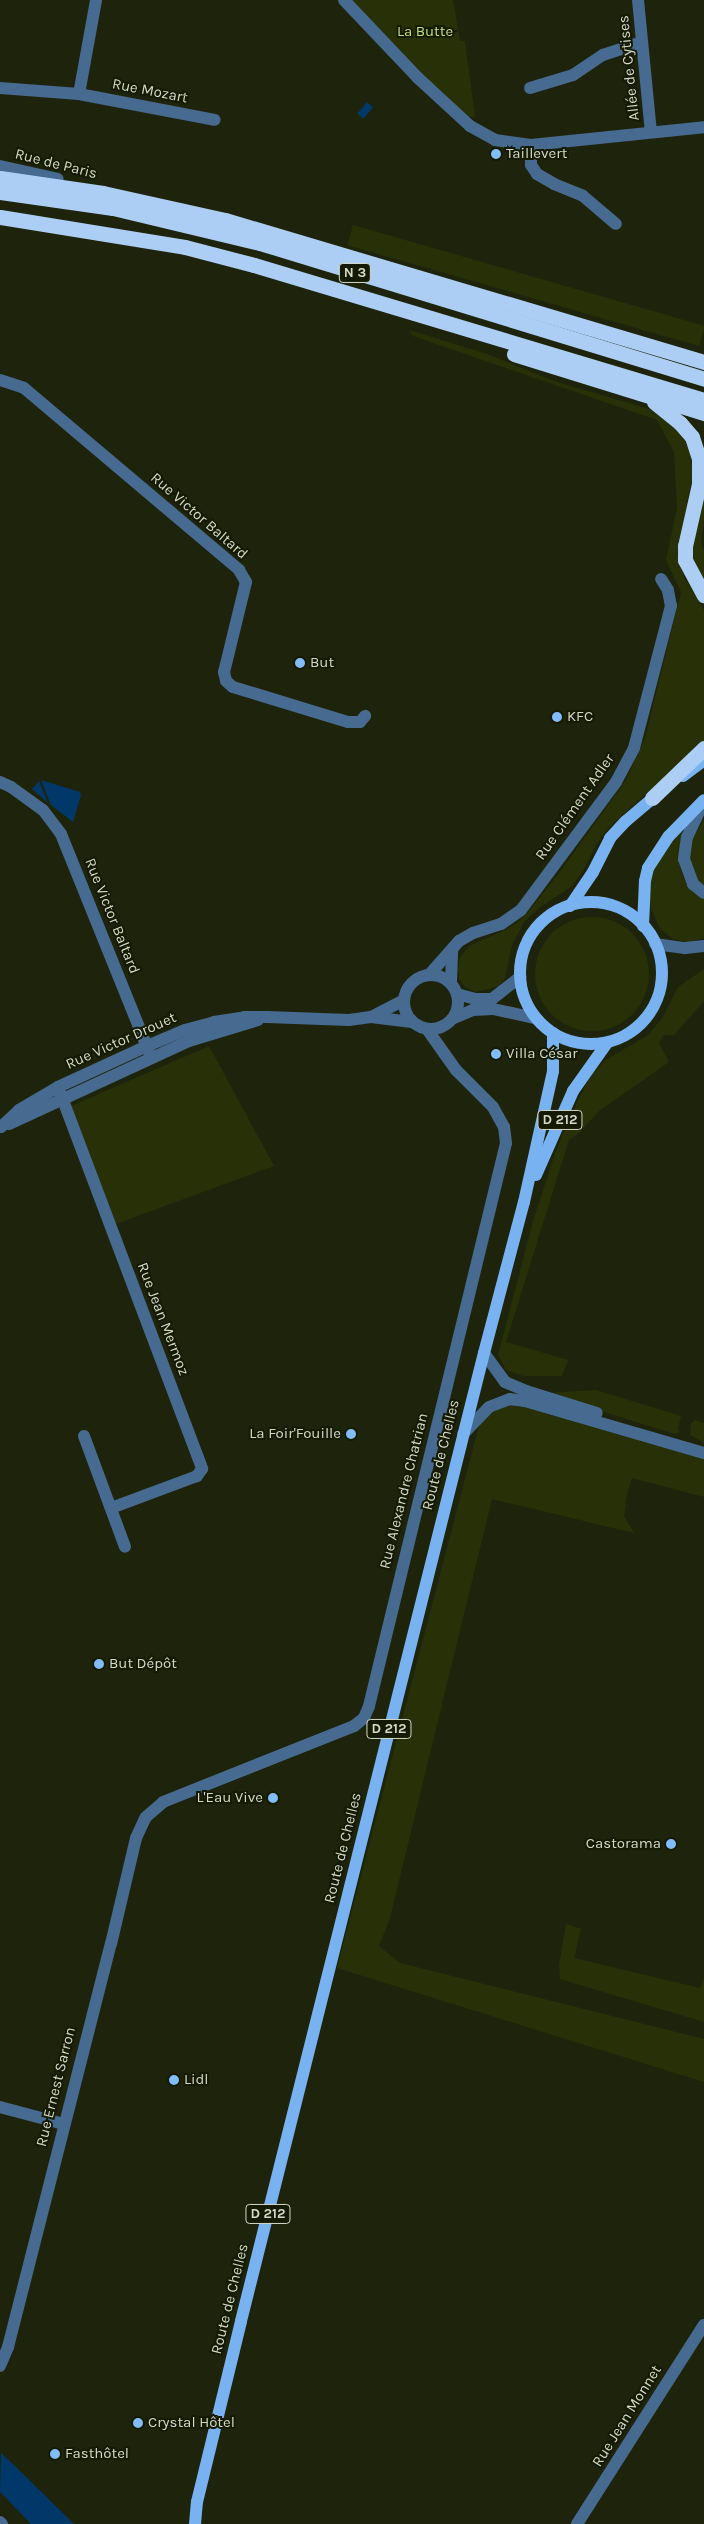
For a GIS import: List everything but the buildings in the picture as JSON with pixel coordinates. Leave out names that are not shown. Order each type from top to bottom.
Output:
[{"type":"highway","points":[[0,178],[103,193],[225,220],[704,362]]},
{"type":"highway","name":"N 3","points":[[0,192],[113,208],[260,243],[704,379]]},
{"type":"highway","name":"N 3","points":[[0,217],[185,247],[254,265],[704,400]]},
{"type":"highway","points":[[406,311],[430,328],[704,414]]},
{"type":"highway","points":[[643,394],[680,423],[692,437],[700,459],[699,484],[685,546],[685,560],[704,595]]},
{"type":"highway","points":[[652,798],[704,748]]},
{"type":"main road","points":[[570,906],[592,872],[610,838],[652,798],[704,760]]},
{"type":"main road","points":[[643,926],[644,881],[648,868],[669,836],[704,800]]},
{"type":"main road","points":[[581,903],[604,904],[625,912],[643,926],[655,944],[662,967],[660,991],[656,1003],[641,1024],[619,1039],[607,1043],[579,1044],[553,1033],[536,1018],[522,992],[520,977],[524,949],[533,933],[553,913],[581,903]]},
{"type":"main road","name":"Route de Chelles","points":[[196,2502],[463,1434],[524,1202],[553,1071],[553,1033]]},
{"type":"main road","name":"Route de Chelles","points":[[524,1202],[573,1092],[607,1043]]},
{"type":"main road","name":"D 212","points":[[187,2524],[196,2502]]},
{"type":"main road","name":"D 212","points":[[195,2524],[196,2502]]},
{"type":"street","points":[[79,94],[96,0]]},
{"type":"street","points":[[344,0],[418,78],[470,126],[495,140],[531,145],[704,127]]},
{"type":"street","name":"Allée de Cytises","points":[[638,0],[652,132]]},
{"type":"street","points":[[530,88],[573,75],[603,55],[642,42]]},
{"type":"street","name":"Rue Mozart","points":[[0,88],[79,94],[215,120]]},
{"type":"street","points":[[531,145],[531,165],[537,174],[554,184],[583,196],[616,224]]},
{"type":"street","name":"Rue de Paris","points":[[0,166],[84,184],[103,193]]},
{"type":"street","name":"Rue Victor Baltard","points":[[0,380],[24,388],[239,570],[246,582],[224,672],[226,682],[233,688],[348,722],[360,722],[365,716]]},
{"type":"street","name":"Rue Clément Adler","points":[[429,975],[459,941],[472,933],[501,924],[521,910],[616,782],[634,748],[671,606],[668,590],[661,579]]},
{"type":"street","name":"Rue Victor Baltard","points":[[0,782],[11,787],[43,810],[61,834],[149,1052]]},
{"type":"street","points":[[704,800],[687,837],[684,860],[694,884],[704,893]]},
{"type":"street","points":[[655,944],[685,948],[704,946]]},
{"type":"street","points":[[446,1056],[450,1022],[459,1002],[454,988],[452,951]]},
{"type":"street","points":[[429,975],[441,977],[454,988],[476,999],[492,999],[520,977]]},
{"type":"street","name":"Rue Victor Drouet","points":[[371,1017],[404,1000],[412,983],[429,975]]},
{"type":"street","points":[[404,1000],[404,1008],[412,1022]]},
{"type":"street","points":[[427,1029],[450,1022],[473,1010],[493,1010],[536,1018]]},
{"type":"street","name":"Rue Victor Drouet","points":[[1,1128],[19,1110],[58,1087],[149,1052],[189,1042],[267,1017],[349,1020],[371,1017],[412,1022],[427,1029]]},
{"type":"street","name":"Rue Alexandre Chatrian","points":[[146,1817],[163,1802],[354,1726],[364,1718],[369,1706],[506,1143],[504,1127],[493,1107],[456,1070],[427,1029]]},
{"type":"street","name":"Rue Victor Drouet","points":[[1,1128],[64,1100],[149,1052]]},
{"type":"street","name":"Rue Jean Mermoz","points":[[58,1087],[202,1469],[198,1476],[112,1508]]},
{"type":"street","points":[[484,1353],[505,1382],[526,1391],[704,1447]]},
{"type":"street","points":[[463,1434],[489,1407],[510,1399],[525,1401],[704,1453]]},
{"type":"street","points":[[84,1436],[125,1547]]},
{"type":"street","name":"Rue Ernest Sarron","points":[[0,2366],[8,2347],[111,1944],[136,1838],[146,1817]]},
{"type":"street","points":[[0,2107],[64,2124]]},
{"type":"street","name":"Rue Jean Monnet","points":[[578,2524],[704,2325]]},
{"type":"green space","name":"La Butte","points":[[346,0],[453,0],[460,41],[465,41],[475,117],[464,117]]},
{"type":"green space","points":[[353,225],[704,326],[699,346],[347,245]]},
{"type":"green space","points":[[409,330],[487,354],[554,381],[660,412],[679,429],[689,449],[693,474],[677,554],[684,577],[704,610],[704,742],[609,827],[596,845],[583,871],[571,887],[539,908],[524,922],[512,945],[505,978],[499,986],[475,992],[464,986],[459,978],[460,957],[469,946],[501,932],[518,922],[529,911],[626,780],[645,738],[681,592],[666,560],[677,508],[674,452],[657,420],[413,336]]},
{"type":"green space","points":[[704,479],[704,521],[701,542],[704,551],[704,583],[695,570],[691,547]]},
{"type":"green space","points":[[704,820],[704,887],[699,884],[689,859],[694,836]]},
{"type":"green space","points":[[681,831],[684,833],[679,856],[681,873],[687,885],[704,899],[704,938],[688,942],[673,939],[660,929],[649,903],[651,870],[662,853]]},
{"type":"green space","points":[[592,917],[614,921],[632,934],[645,952],[649,974],[645,996],[632,1014],[614,1027],[592,1031],[570,1027],[552,1014],[539,996],[535,974],[539,952],[552,934],[570,921]]},
{"type":"green space","points":[[704,969],[704,1001],[674,1035],[663,1035],[659,1043],[669,1062],[599,1111],[579,1133],[569,1140],[506,1342],[568,1360],[562,1376],[523,1376],[506,1370],[498,1355],[534,1217],[557,1148],[577,1102],[589,1079],[604,1061],[648,1035],[663,1017],[678,987]]},
{"type":"green space","points":[[209,1046],[274,1166],[116,1224],[71,1106]]},
{"type":"green space","points":[[596,1390],[681,1416],[678,1429],[680,1432],[674,1434],[544,1393]]},
{"type":"green space","points":[[516,1402],[704,1456],[704,1497],[632,1478],[627,1494],[624,1516],[634,1533],[492,1499],[390,1918],[379,1946],[400,1963],[704,2039],[704,2082],[337,1968],[478,1429],[484,1416]]},
{"type":"green space","points":[[695,1420],[704,1423],[704,1443],[690,1435],[691,1424]]},
{"type":"green space","points":[[566,1924],[581,1929],[574,1958],[700,1988],[704,1978],[704,2022],[560,1979],[559,1965]]},
{"type":"water","points":[[367,102],[373,107],[363,119],[357,113]]},
{"type":"water","points":[[41,780],[80,792],[81,795],[73,822],[51,805]]},
{"type":"water","points":[[39,781],[48,803],[32,789]]},
{"type":"water","points":[[1,2453],[74,2524],[31,2524],[0,2492]]},
{"type":"place","name":"Taillevert","points":[[496,154]]},
{"type":"place","name":"But","points":[[300,663]]},
{"type":"place","name":"KFC","points":[[557,717]]},
{"type":"place","name":"Villa César","points":[[496,1054]]},
{"type":"place","name":"La Foir'Fouille","points":[[351,1434]]},
{"type":"place","name":"But Dépôt","points":[[99,1664]]},
{"type":"place","name":"L'Eau Vive","points":[[273,1798]]},
{"type":"place","name":"Castorama","points":[[671,1844]]},
{"type":"place","name":"Lidl","points":[[174,2080]]},
{"type":"place","name":"Crystal Hôtel","points":[[138,2423]]},
{"type":"place","name":"Fasthôtel","points":[[55,2454]]}]
